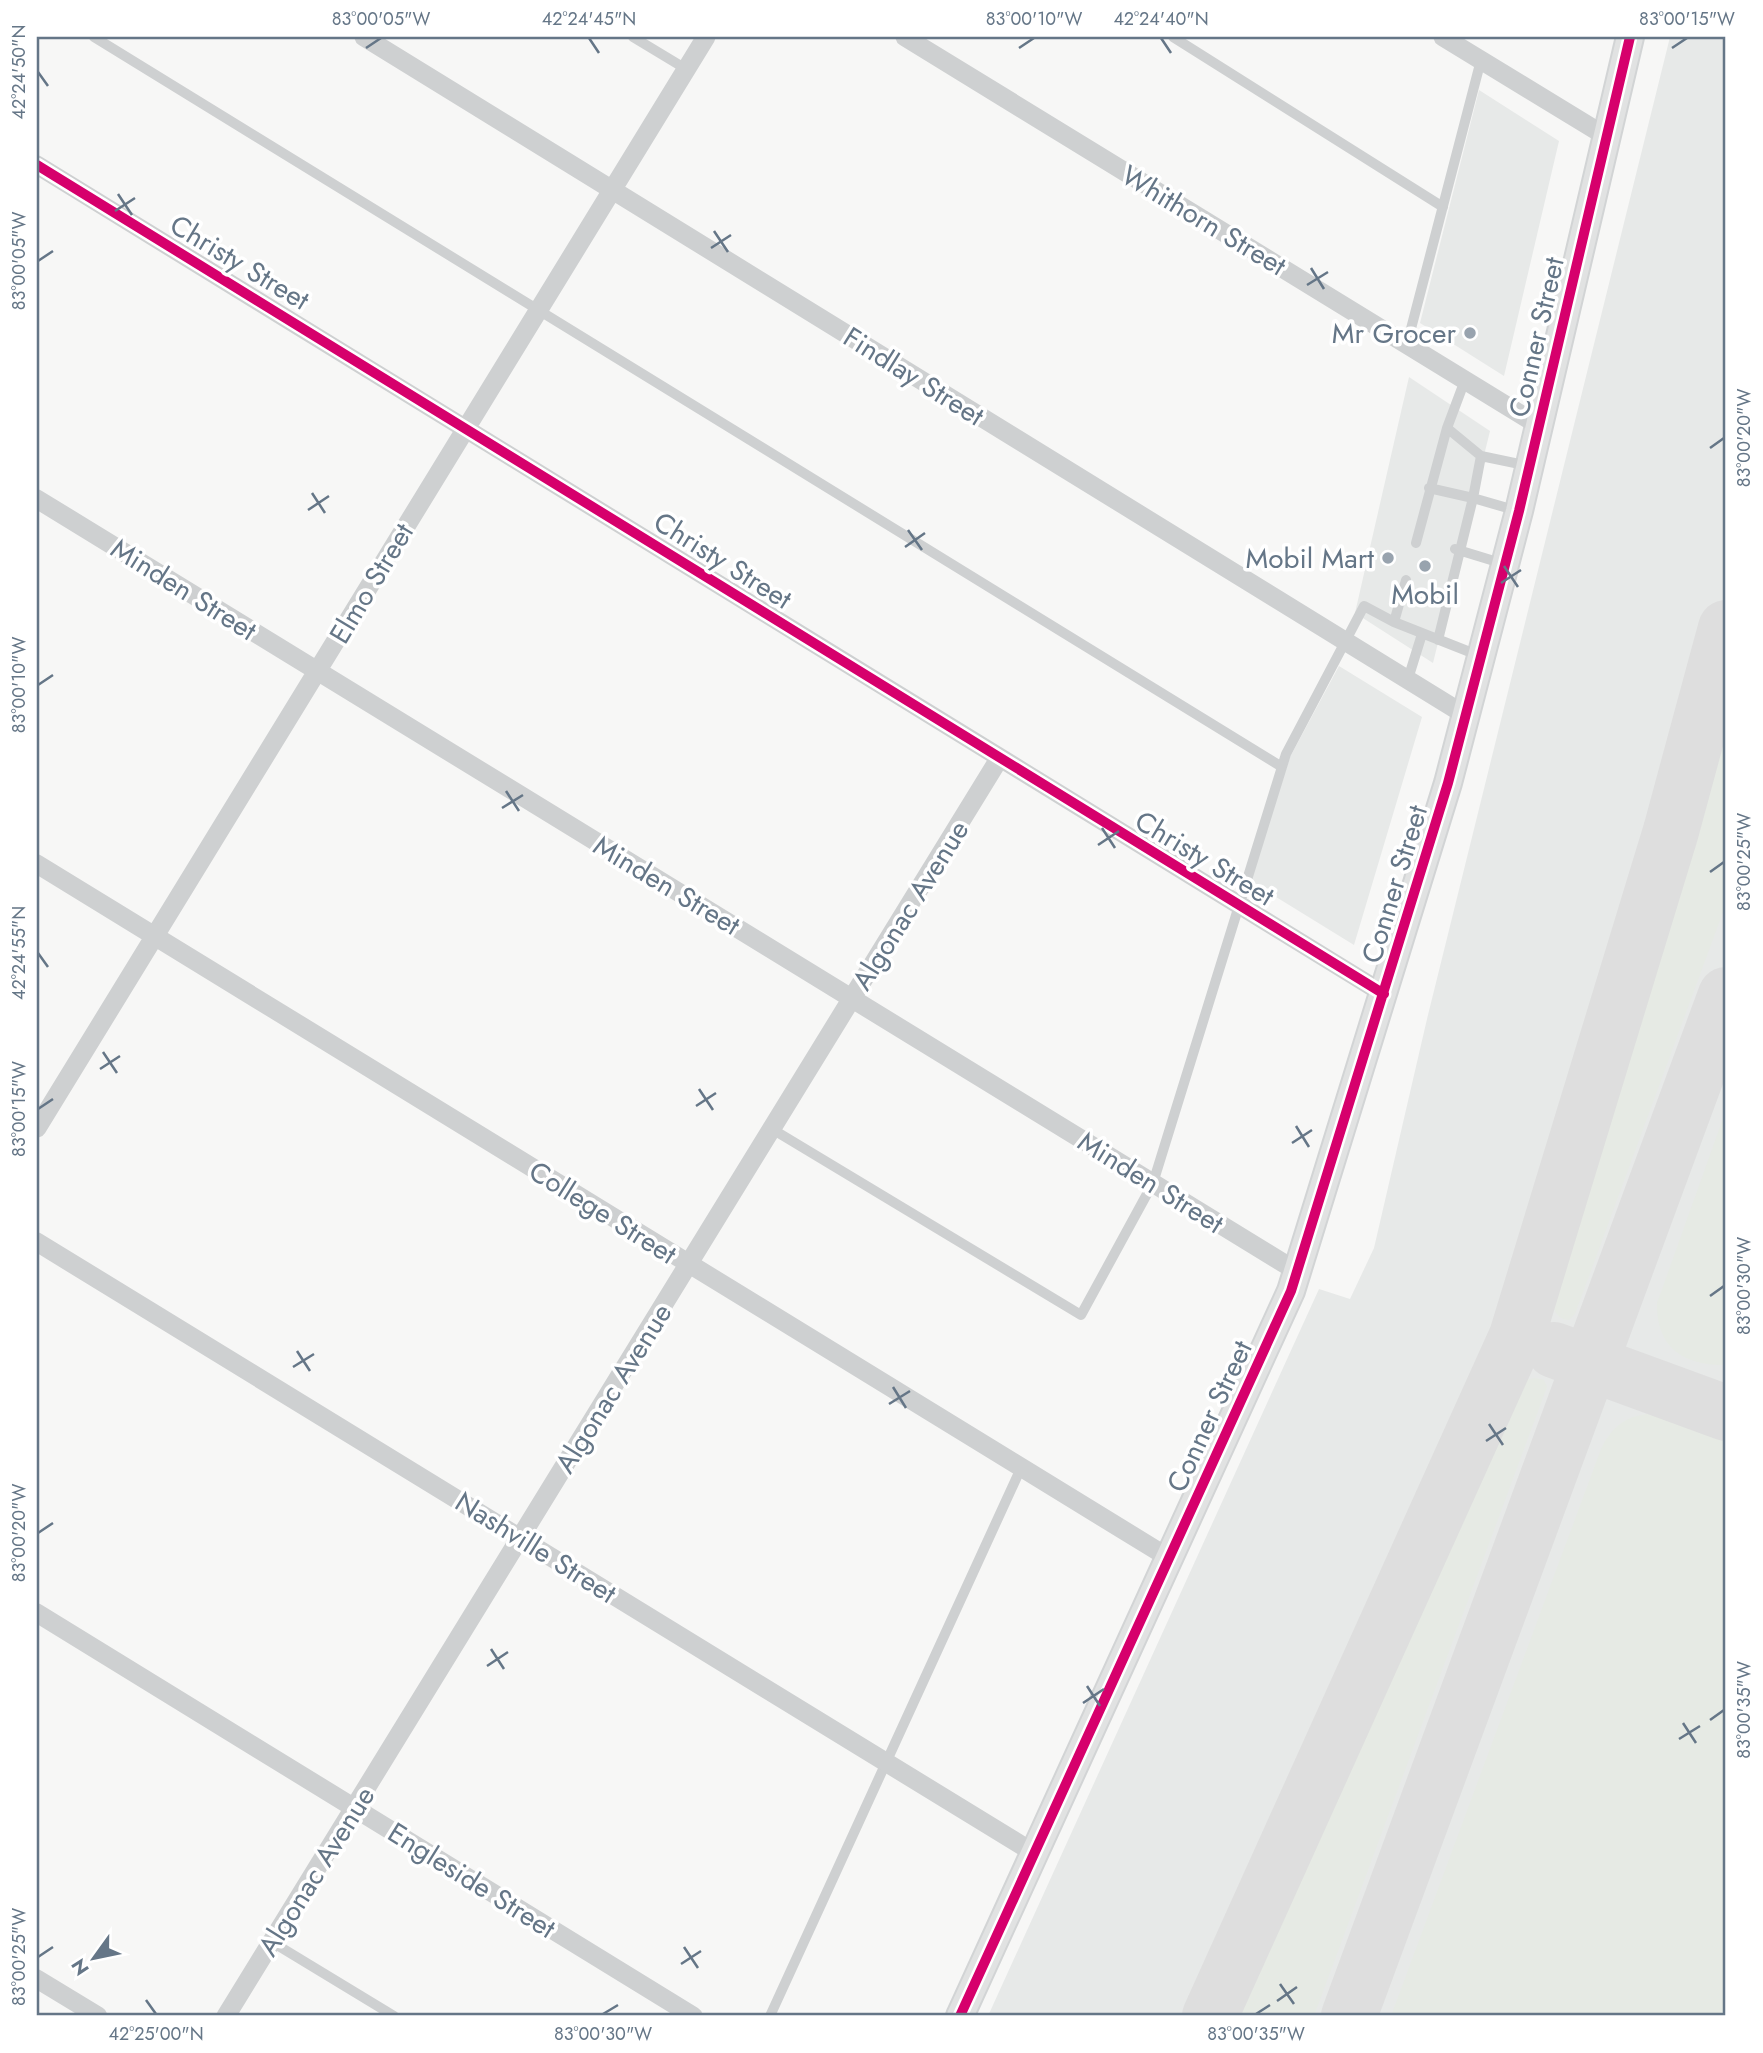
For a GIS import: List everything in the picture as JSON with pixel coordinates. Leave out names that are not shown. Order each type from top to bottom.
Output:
[{"type":"main road","name":"Conner Street","points":[[960,2016],[1298,1272],[1384,994],[1465,715],[1530,466],[1630,37]]},
{"type":"street","name":"Findlay Street","points":[[364,37],[1465,715]]},
{"type":"street","name":"Elmo Street","points":[[37,1128],[706,37]]},
{"type":"street","name":"Whithorn Street","points":[[905,37],[1538,425]]},
{"type":"street","points":[[1455,40],[1481,60],[1607,137]]},
{"type":"street","name":"Christy Street","points":[[37,165],[1384,994]]},
{"type":"street","name":"Minden Street","points":[[37,499],[1298,1272]]},
{"type":"street","name":"Algonac Avenue","points":[[226,2016],[999,759]]},
{"type":"street","name":"College Street","points":[[37,864],[1169,1558]]},
{"type":"street","name":"Nashville Street","points":[[37,1242],[1034,1853]]},
{"type":"street","name":"Engleside Street","points":[[37,1612],[693,2016]]},
{"type":"street","points":[[37,1979],[98,2016]]},
{"type":"lane","points":[[94,37],[1282,767]]},
{"type":"lane","points":[[633,37],[686,69]]},
{"type":"lane","points":[[1173,37],[1443,207]]},
{"type":"lane","points":[[1407,344],[1481,60]]},
{"type":"lane","points":[[1419,541],[1429,488],[1465,380]]},
{"type":"lane","points":[[1447,428],[1481,456],[1530,466]]},
{"type":"lane","points":[[1438,640],[1481,456]]},
{"type":"lane","points":[[1429,488],[1519,511]]},
{"type":"lane","points":[[1458,550],[1505,564]]},
{"type":"lane","points":[[1394,622],[1407,596],[1406,580]]},
{"type":"lane","points":[[772,1129],[1081,1315],[1153,1183],[1286,754],[1364,606],[1394,622],[1480,656]]},
{"type":"lane","points":[[1408,679],[1422,634]]},
{"type":"lane","points":[[770,2016],[1021,1468]]},
{"type":"lane","points":[[272,1942],[394,2016]]},
{"type":"shaded area","points":[[1670,37],[1726,37],[1726,2016],[988,2016],[1319,1289],[1350,1299],[1374,1248],[1427,1019]]},
{"type":"shaded area","points":[[1479,90],[1559,141],[1504,376],[1420,323]]},
{"type":"shaded area","points":[[1409,377],[1490,431],[1433,663],[1355,613]]},
{"type":"shaded area","points":[[1339,666],[1422,717],[1354,945],[1250,881],[1290,757]]},
{"type":"shaded area","points":[[1726,707],[1726,904],[1575,1314],[1565,1320],[1557,1314],[1552,1301]]},
{"type":"shaded area","points":[[1726,1110],[1726,1365],[1697,1362],[1675,1351],[1661,1332],[1657,1303]]},
{"type":"shaded area","points":[[1525,1380],[1544,1380],[1547,1387],[1314,2016],[1235,2016],[1516,1394]]},
{"type":"shaded area","points":[[1648,1414],[1673,1419],[1726,1441],[1726,2016],[1391,2016],[1601,1449],[1609,1435],[1620,1424],[1632,1417]]},
{"type":"taxiway","points":[[1210,2016],[1517,1336],[1671,831],[1726,628]]},
{"type":"taxiway","points":[[1349,2016],[1726,995]]},
{"type":"taxiway","points":[[1554,1350],[1726,1413]]},
{"type":"cycle path","points":[[960,2016],[1291,1291],[1448,783],[1519,511],[1630,37]]},
{"type":"cycle path","points":[[37,165],[1384,994]]},
{"type":"place","name":"Mr Grocer","points":[[1470,333]]},
{"type":"place","name":"Mobil Mart","points":[[1388,558]]},
{"type":"place","name":"Mobil","points":[[1425,566]]}]
